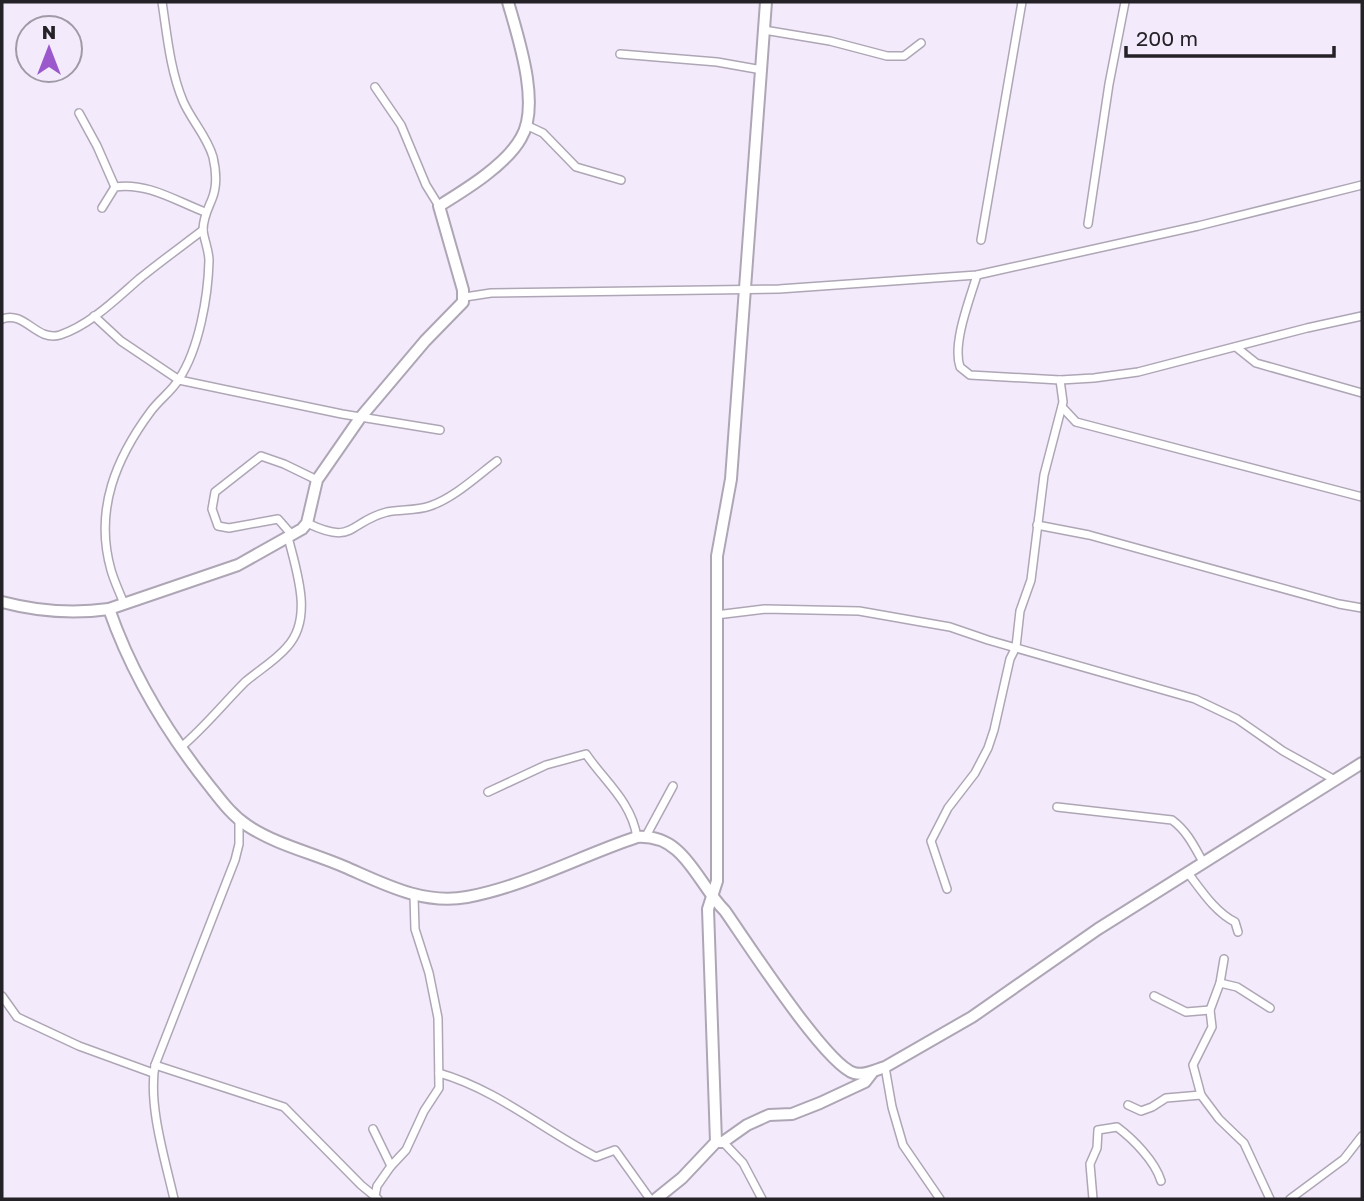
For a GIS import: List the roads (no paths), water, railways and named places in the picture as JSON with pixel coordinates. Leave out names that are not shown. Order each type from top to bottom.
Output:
[{"type":"street","points":[[124,604],[111,570],[105,540],[111,483],[118,465],[152,410],[179,380],[193,352],[209,261],[203,230],[205,212],[215,187],[213,158],[183,100],[175,73],[162,2]]},
{"type":"street","points":[[439,206],[492,169],[516,146],[526,125],[529,102],[524,66],[508,2]]},
{"type":"street","points":[[762,1199],[743,1163],[720,1142],[708,909],[717,881],[716,556],[731,479],[765,2]]},
{"type":"street","points":[[981,240],[1022,2]]},
{"type":"street","points":[[1088,224],[1109,84],[1125,2]]},
{"type":"street","points":[[764,30],[830,40],[887,56],[904,56],[921,43]]},
{"type":"street","points":[[620,54],[717,62],[762,70]]},
{"type":"street","points":[[2,602],[56,611],[109,609],[238,565],[302,529],[307,523],[317,480],[360,418],[425,341],[459,308],[465,297],[439,206],[426,185],[401,125],[375,87]]},
{"type":"street","points":[[79,113],[115,187]]},
{"type":"street","points":[[526,125],[543,133],[576,167],[621,180]]},
{"type":"street","points":[[102,208],[115,187],[128,185],[149,188],[205,212]]},
{"type":"street","points":[[465,297],[491,293],[743,290],[977,275],[1198,226],[1362,185]]},
{"type":"street","points":[[2,319],[10,316],[20,318],[38,332],[55,336],[94,316],[203,230]]},
{"type":"street","points":[[977,275],[965,314],[958,361],[965,373],[970,375],[1060,380],[1138,372],[1362,316]]},
{"type":"street","points":[[94,316],[121,341],[179,380],[360,418],[440,430]]},
{"type":"street","points":[[1236,347],[1256,363],[1362,393]]},
{"type":"street","points":[[947,889],[931,841],[941,819],[975,773],[988,748],[1010,659],[1016,647],[1020,611],[1031,580],[1044,475],[1062,407],[1060,380]]},
{"type":"street","points":[[1062,407],[1076,422],[1362,497]]},
{"type":"street","points":[[180,748],[206,726],[256,672],[289,646],[295,637],[301,596],[290,536],[278,519],[229,528],[218,526],[212,509],[215,492],[261,456],[317,480]]},
{"type":"street","points":[[307,523],[324,531],[345,532],[386,512],[429,507],[497,461]]},
{"type":"street","points":[[1037,525],[1088,535],[1362,608]]},
{"type":"street","points":[[109,609],[120,640],[163,721],[180,748],[239,819],[272,838],[414,896],[443,899],[487,892],[641,836],[672,844],[683,854],[815,1038],[843,1067],[855,1073],[872,1073],[885,1067],[1000,998],[1098,929],[1362,763]]},
{"type":"street","points":[[716,615],[765,609],[859,611],[950,627],[1216,707],[1283,751],[1335,780]]},
{"type":"street","points":[[488,792],[546,765],[586,754],[616,790],[641,836]]},
{"type":"street","points":[[641,836],[673,786]]},
{"type":"street","points":[[1057,807],[1172,820],[1191,839],[1203,862]]},
{"type":"street","points":[[174,1199],[158,1126],[154,1069],[235,860],[239,844],[239,819]]},
{"type":"street","points":[[1188,873],[1226,918],[1235,922],[1238,932]]},
{"type":"street","points":[[377,1198],[377,1186],[406,1150],[424,1111],[439,1088],[438,1018],[429,973],[415,929],[414,896]]},
{"type":"street","points":[[709,919],[725,911]]},
{"type":"street","points":[[1224,959],[1220,983],[1210,1010],[1212,1027],[1193,1065],[1201,1095],[1219,1119],[1244,1143],[1270,1199]]},
{"type":"street","points":[[1220,983],[1237,987],[1270,1008]]},
{"type":"street","points":[[2,996],[17,1017],[79,1046],[284,1107],[377,1198]]},
{"type":"street","points":[[1154,996],[1186,1012],[1210,1010]]},
{"type":"street","points":[[885,1067],[892,1107],[903,1145],[940,1199]]},
{"type":"street","points":[[439,1073],[467,1082],[513,1106],[547,1130],[596,1157],[615,1150],[650,1199]]},
{"type":"street","points":[[656,1199],[720,1142],[747,1125],[768,1115],[792,1114],[852,1089],[865,1082],[872,1073]]},
{"type":"street","points":[[1128,1105],[1141,1111],[1166,1098],[1201,1095]]},
{"type":"street","points":[[1093,1199],[1090,1164],[1097,1148],[1098,1130],[1116,1127],[1124,1132],[1158,1171],[1161,1181]]},
{"type":"street","points":[[373,1129],[391,1166]]},
{"type":"street","points":[[1290,1199],[1344,1159],[1362,1136]]}]
